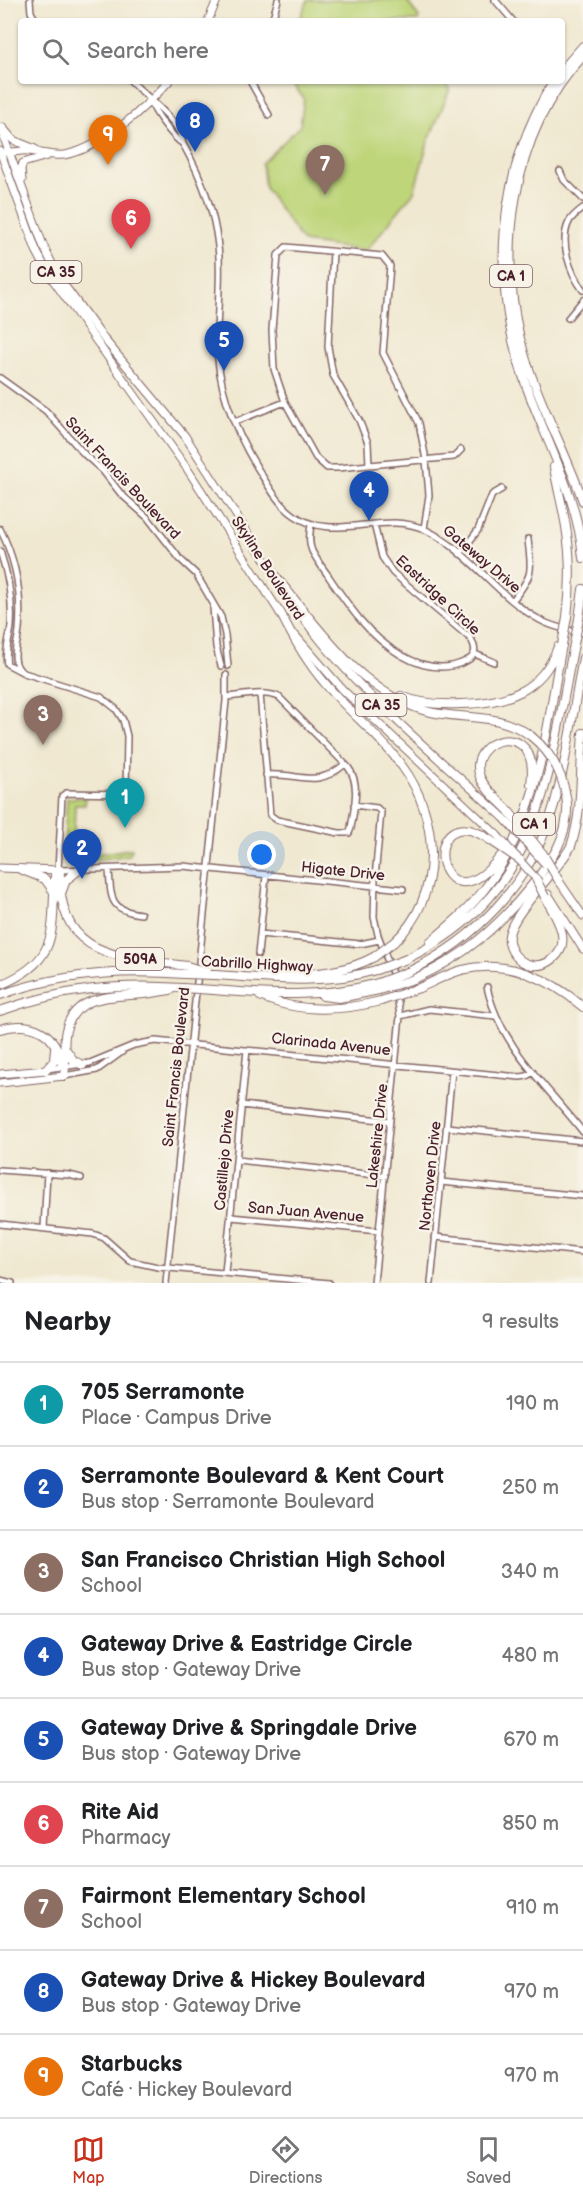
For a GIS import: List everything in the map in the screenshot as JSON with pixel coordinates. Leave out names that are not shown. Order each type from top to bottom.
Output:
[{"type":"highway","points":[[565,67],[583,46]]},
{"type":"highway","name":"CA 1","points":[[565,80],[583,56]]},
{"type":"highway","name":"CA 1","points":[[552,84],[530,127],[516,168],[507,210],[503,256],[505,296],[514,344],[526,384],[574,510],[583,558]]},
{"type":"highway","name":"CA 1","points":[[562,84],[541,120],[529,150],[514,211],[510,264],[514,311],[525,357],[583,501]]},
{"type":"highway","points":[[415,954],[478,898],[500,867],[525,816],[538,774],[566,617],[570,582],[566,528],[551,448]]},
{"type":"highway","points":[[275,576],[328,639],[365,677],[390,696],[421,709],[446,715],[499,720],[515,725],[544,747],[555,762],[564,783],[567,803],[565,829],[548,865],[493,929],[443,965],[412,975]]},
{"type":"highway","name":"Cabrillo Highway","points":[[213,975],[318,981],[349,977],[376,970],[404,960],[451,932],[482,905],[502,881],[524,845],[536,818],[545,788],[583,589]]},
{"type":"highway","points":[[253,977],[336,971],[356,966],[374,957],[408,928],[417,914],[429,880],[431,844],[423,804],[413,782],[400,762],[336,696],[308,662],[280,612]]},
{"type":"highway","points":[[365,677],[392,692],[424,703],[449,705],[495,702],[518,693],[535,682],[547,668],[560,645]]},
{"type":"highway","name":"Cabrillo Highway","points":[[0,1011],[39,999],[90,988],[131,985],[253,993],[313,994],[379,986],[412,975],[478,927],[506,896],[530,861],[544,833],[557,793],[583,658]]},
{"type":"highway","points":[[536,879],[547,896],[562,930],[562,945],[558,955],[548,962],[537,965],[519,959],[509,943],[509,933],[517,919],[560,863],[572,844],[580,816],[583,733]]},
{"type":"highway","points":[[525,816],[532,777],[531,759],[522,746],[505,740],[496,742],[487,748],[480,758],[478,768],[483,783],[548,860],[559,881]]},
{"type":"highway","points":[[581,766],[583,788]]},
{"type":"highway","points":[[520,828],[496,862],[479,879],[459,880],[444,868],[442,861],[442,850],[446,840],[453,833],[465,830],[495,838],[520,860]]},
{"type":"highway","points":[[20,868],[45,879],[54,892]]},
{"type":"highway","points":[[0,985],[27,972],[44,954],[53,928],[54,892],[58,870]]},
{"type":"highway","name":"509A","points":[[58,870],[64,913],[79,936],[102,951],[213,975]]},
{"type":"highway","points":[[64,913],[62,897],[64,884],[79,870]]},
{"type":"highway","points":[[253,993],[279,1004],[309,1008],[348,1007],[381,1001],[463,970],[485,967],[522,972],[564,992],[583,1007]]},
{"type":"highway","name":"Cabrillo Highway","points":[[0,995],[44,982],[85,974],[186,970]]},
{"type":"highway","points":[[64,1077],[64,1037],[72,1016],[88,1002],[106,997],[148,994],[182,987]]},
{"type":"highway","points":[[0,1029],[17,1025],[29,1026],[48,1037],[59,1050],[64,1067]]},
{"type":"highway","points":[[46,1070],[54,1063],[56,1053],[48,1037]]},
{"type":"highway","points":[[64,1037],[70,1057],[83,1065]]},
{"type":"main road","points":[[209,18],[217,0]]},
{"type":"main road","points":[[25,194],[21,169],[23,163],[51,155],[74,153],[96,142],[150,101],[166,84]]},
{"type":"main road","points":[[0,126],[15,142],[51,155]]},
{"type":"main road","name":"Skyline Boulevard","points":[[0,126],[47,256],[63,283],[111,347],[185,436],[309,628],[346,672],[504,818],[535,851],[583,916]]},
{"type":"main road","points":[[0,154],[24,151],[51,155]]},
{"type":"main road","name":"Skyline Boulevard","points":[[0,154],[38,255],[48,273],[188,470],[309,654],[495,838]]},
{"type":"main road","points":[[0,168],[13,186]]},
{"type":"main road","points":[[520,860],[536,879]]},
{"type":"main road","points":[[0,868],[58,870]]},
{"type":"main road","points":[[547,896],[583,948]]},
{"type":"main road","name":"Clarinada Avenue","points":[[0,1074],[46,1070]]},
{"type":"main road","name":"Clarinada Avenue","points":[[0,1083],[64,1077]]},
{"type":"street","points":[[30,0],[31,12],[34,18]]},
{"type":"street","points":[[273,18],[278,0]]},
{"type":"street","points":[[495,0],[510,18]]},
{"type":"street","name":"Gateway Drive","points":[[134,84],[150,101],[154,110],[177,140],[183,144],[205,188],[216,228],[220,268],[217,336],[219,368],[225,398],[243,444],[276,498],[294,515],[311,524],[328,528],[374,524],[413,524],[441,537],[538,620],[583,633]]},
{"type":"street","points":[[252,84],[269,115]]},
{"type":"street","points":[[560,171],[564,180],[583,199]]},
{"type":"street","points":[[583,208],[569,222],[565,243],[576,282],[583,290]]},
{"type":"street","points":[[424,529],[429,495],[426,460],[419,423],[383,352],[390,266],[382,256],[286,247],[278,255],[272,330],[274,369],[285,402],[316,458],[327,468],[369,465],[426,460],[454,457],[460,450]]},
{"type":"street","points":[[333,252],[328,347],[333,375],[359,420],[368,443],[369,465]]},
{"type":"street","points":[[568,318],[583,300]]},
{"type":"street","name":"Saint Francis Boulevard","points":[[0,378],[46,411],[85,456],[103,471],[121,494],[148,518],[196,574],[210,597],[223,625],[225,666],[217,655],[214,613],[210,597]]},
{"type":"street","points":[[0,384],[9,384]]},
{"type":"street","points":[[234,422],[285,402]]},
{"type":"street","points":[[460,554],[478,530],[492,495],[502,489]]},
{"type":"street","name":"Eastridge Circle","points":[[311,524],[309,540],[312,552],[348,606],[369,629],[399,654],[421,664],[439,668],[456,667],[471,659],[475,654],[475,647],[471,639],[393,573],[382,557],[374,524]]},
{"type":"street","points":[[0,529],[12,560],[17,583],[20,617],[15,662],[18,669],[24,672]]},
{"type":"street","points":[[513,600],[528,582],[531,572],[532,562],[528,539]]},
{"type":"street","points":[[0,551],[7,573],[11,604],[11,628],[6,662],[12,668],[101,697],[119,712],[126,732],[126,794],[66,793],[62,796],[58,870]]},
{"type":"street","points":[[475,654],[494,662]]},
{"type":"street","name":"Saint Francis Boulevard","points":[[166,1283],[209,870],[226,697],[226,675]]},
{"type":"street","points":[[226,697],[260,694],[273,694],[282,699],[345,764],[356,781],[351,830],[347,833],[275,819],[268,812],[260,694]]},
{"type":"street","points":[[266,775],[314,780],[330,775],[345,764]]},
{"type":"street","name":"Lakeshire Drive","points":[[354,805],[377,808],[381,812],[374,912],[380,940],[394,981],[400,1016],[374,1283]]},
{"type":"street","name":"Higate Drive","points":[[58,870],[183,866],[403,889]]},
{"type":"street","points":[[109,869],[111,897],[115,905],[123,911],[141,914]]},
{"type":"street","points":[[258,954],[266,876]]},
{"type":"street","points":[[260,934],[360,944],[380,940]]},
{"type":"street","points":[[487,987],[495,1016],[510,1043],[583,1132]]},
{"type":"street","points":[[400,1016],[429,1009],[495,1016]]},
{"type":"street","name":"Clarinada Avenue","points":[[46,1070],[83,1065],[152,1041],[520,1077],[528,1076],[532,1072]]},
{"type":"street","name":"Clarinada Avenue","points":[[64,1077],[97,1070],[127,1048]]},
{"type":"street","name":"Castillejo Drive","points":[[225,1272],[247,1050]]},
{"type":"street","name":"Northaven Drive","points":[[431,1283],[452,1071]]},
{"type":"street","points":[[241,1105],[390,1121]]},
{"type":"street","points":[[447,1127],[583,1141]]},
{"type":"street","points":[[237,1160],[385,1176]]},
{"type":"street","points":[[0,1170],[69,1175],[81,1178]]},
{"type":"street","points":[[44,1228],[47,1173]]},
{"type":"street","points":[[441,1182],[583,1197]]},
{"type":"street","name":"San Juan Avenue","points":[[231,1217],[379,1231]]},
{"type":"street","points":[[0,1224],[93,1234],[104,1238],[130,1261],[158,1267],[329,1283]]},
{"type":"street","points":[[435,1237],[583,1252]]},
{"type":"street","points":[[0,1280],[12,1283]]},
{"type":"green space","points":[[308,0],[406,0],[419,17],[419,18],[300,18]]},
{"type":"green space","points":[[293,84],[446,84],[450,89],[428,142],[414,192],[366,251],[303,242],[265,188],[262,163],[300,126],[304,99]]},
{"type":"green space","points":[[67,798],[85,798],[85,805],[75,805],[73,857],[132,849],[129,855],[83,862],[63,860]]},
{"type":"place","name":"Gateway Drive & Hickey Boulevard","points":[[195,152]]},
{"type":"place","name":"Starbucks","points":[[108,165]]},
{"type":"place","name":"Fairmont Elementary School","points":[[325,195]]},
{"type":"place","name":"Rite Aid","points":[[131,249]]},
{"type":"place","name":"Gateway Drive & Springdale Drive","points":[[224,371]]},
{"type":"place","name":"Gateway Drive & Eastridge Circle","points":[[369,521]]},
{"type":"place","name":"San Francisco Christian High School","points":[[43,745]]},
{"type":"place","name":"705 Serramonte","points":[[125,828]]},
{"type":"place","name":"Serramonte Boulevard & Kent Court","points":[[82,879]]}]
